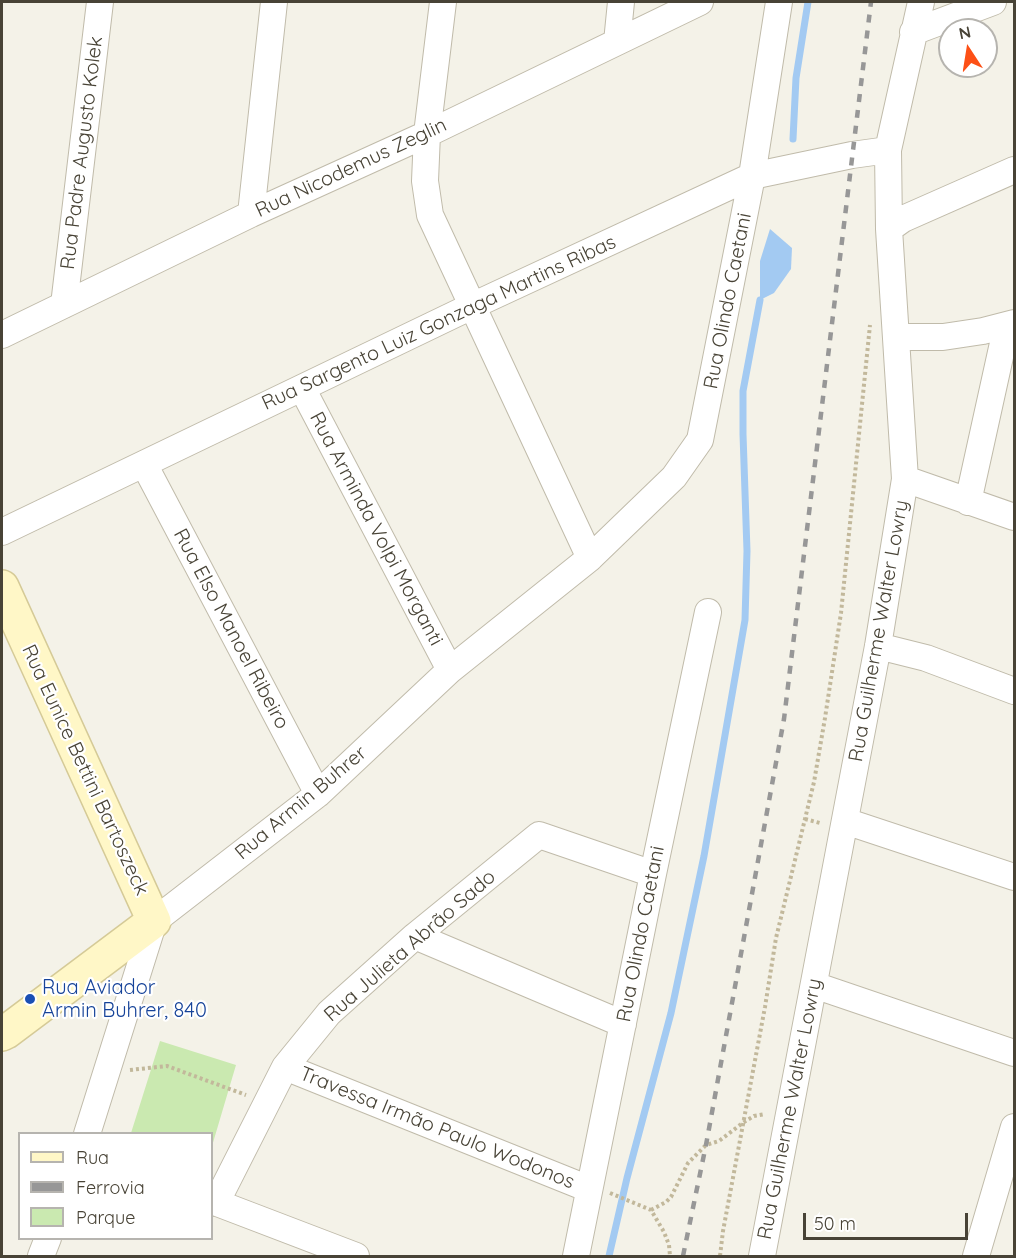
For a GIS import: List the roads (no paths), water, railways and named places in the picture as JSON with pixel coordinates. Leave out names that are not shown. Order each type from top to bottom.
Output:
[{"type":"street","name":"Rua Padre Augusto Kolek","points":[[64,304],[100,2]]},
{"type":"street","points":[[251,214],[274,2]]},
{"type":"street","points":[[444,2],[427,134],[425,181],[430,215],[590,558]]},
{"type":"street","points":[[616,42],[621,2]]},
{"type":"street","name":"Rua Nicodemus Zeglin","points":[[2,334],[251,214],[427,134],[700,2]]},
{"type":"street","name":"Rua Olindo Caetani","points":[[590,558],[674,477],[700,440],[752,176],[779,2]]},
{"type":"street","name":"Rua Guilherme Walter Lowry","points":[[762,1257],[878,646],[905,479],[889,229],[888,150],[921,2]]},
{"type":"street","points":[[913,32],[993,2]]},
{"type":"street","name":"Rua Sargento Luiz Gonzaga Martins Ribas","points":[[2,532],[472,306],[752,176],[852,155],[888,150]]},
{"type":"street","points":[[889,229],[903,219],[1014,170]]},
{"type":"street","points":[[897,337],[943,337],[1011,324],[968,502]]},
{"type":"street","name":"Rua Arminda Volpi Morganti","points":[[302,388],[450,670]]},
{"type":"street","name":"Rua Elso Manoel Ribeiro","points":[[144,464],[318,794]]},
{"type":"street","points":[[905,479],[1014,517]]},
{"type":"street","name":"Rua Armin Buhrer","points":[[3,1029],[154,921],[318,794],[450,670],[590,558]]},
{"type":"street","name":"Rua Eunice Bettini Bartoszeck","points":[[2,587],[154,921]]},
{"type":"street","name":"Rua Olindo Caetani","points":[[576,1257],[599,1190],[623,1024],[708,612]]},
{"type":"street","points":[[878,646],[926,658],[1014,691]]},
{"type":"street","points":[[845,821],[1014,877]]},
{"type":"street","name":"Rua Julieta Abrão Sado","points":[[214,1202],[285,1067],[330,1013],[415,936],[539,835],[653,874]]},
{"type":"street","points":[[88,1132],[154,921]]},
{"type":"street","points":[[415,936],[623,1024]]},
{"type":"street","points":[[814,985],[1014,1053]]},
{"type":"street","name":"Travessa Irmão Paulo Wodonos","points":[[285,1067],[599,1190]]},
{"type":"street","points":[[976,1257],[1014,1128]]},
{"type":"street","points":[[214,1202],[356,1257]]},
{"type":"street","points":[[41,1257],[48,1240]]},
{"type":"water","points":[[770,229],[792,248],[791,269],[774,293],[760,300],[760,261]]},
{"type":"waterway","points":[[793,139],[796,78],[808,2]]},
{"type":"waterway","points":[[609,1256],[627,1178],[671,1013],[704,856],[745,620],[747,551],[743,391],[760,300]]},
{"type":"railway","points":[[683,1256],[706,1145],[784,719],[871,2]]},
{"type":"place","name":"Rua Aviador Armin Buhrer, 840","points":[[30,999]]}]
